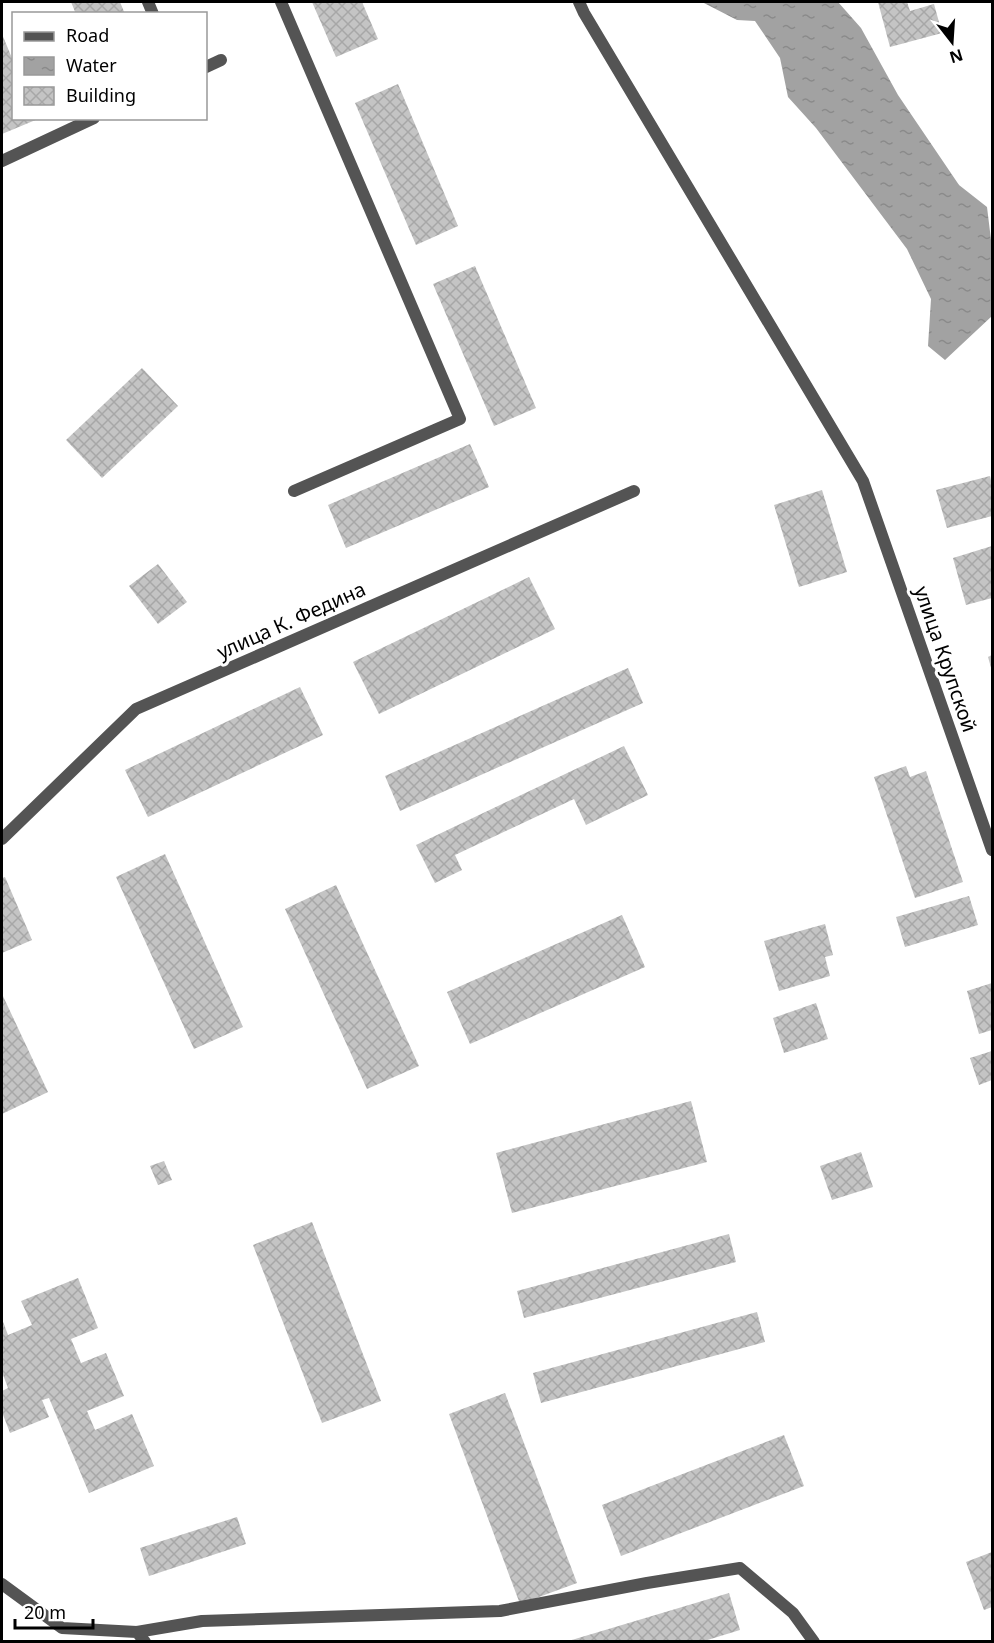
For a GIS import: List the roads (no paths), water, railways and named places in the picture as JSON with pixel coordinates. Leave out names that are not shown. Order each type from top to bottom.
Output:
[{"type":"street","points":[[281,2],[460,419],[294,491]]},
{"type":"street","name":"улица Крупской","points":[[579,2],[863,481],[993,850]]},
{"type":"street","points":[[207,67],[221,60]]},
{"type":"street","points":[[2,161],[90,120]]},
{"type":"street","name":"улица К. Федина","points":[[2,839],[136,709],[634,491]]},
{"type":"street","points":[[2,1584],[62,1628],[141,1637],[202,1621],[500,1611],[740,1568],[793,1613],[814,1641]]},
{"type":"water","points":[[702,2],[838,2],[861,28],[898,95],[959,185],[987,207],[992,248],[992,316],[945,360],[928,346],[931,299],[907,249],[816,128],[788,97],[780,58],[755,21],[737,20]]}]
